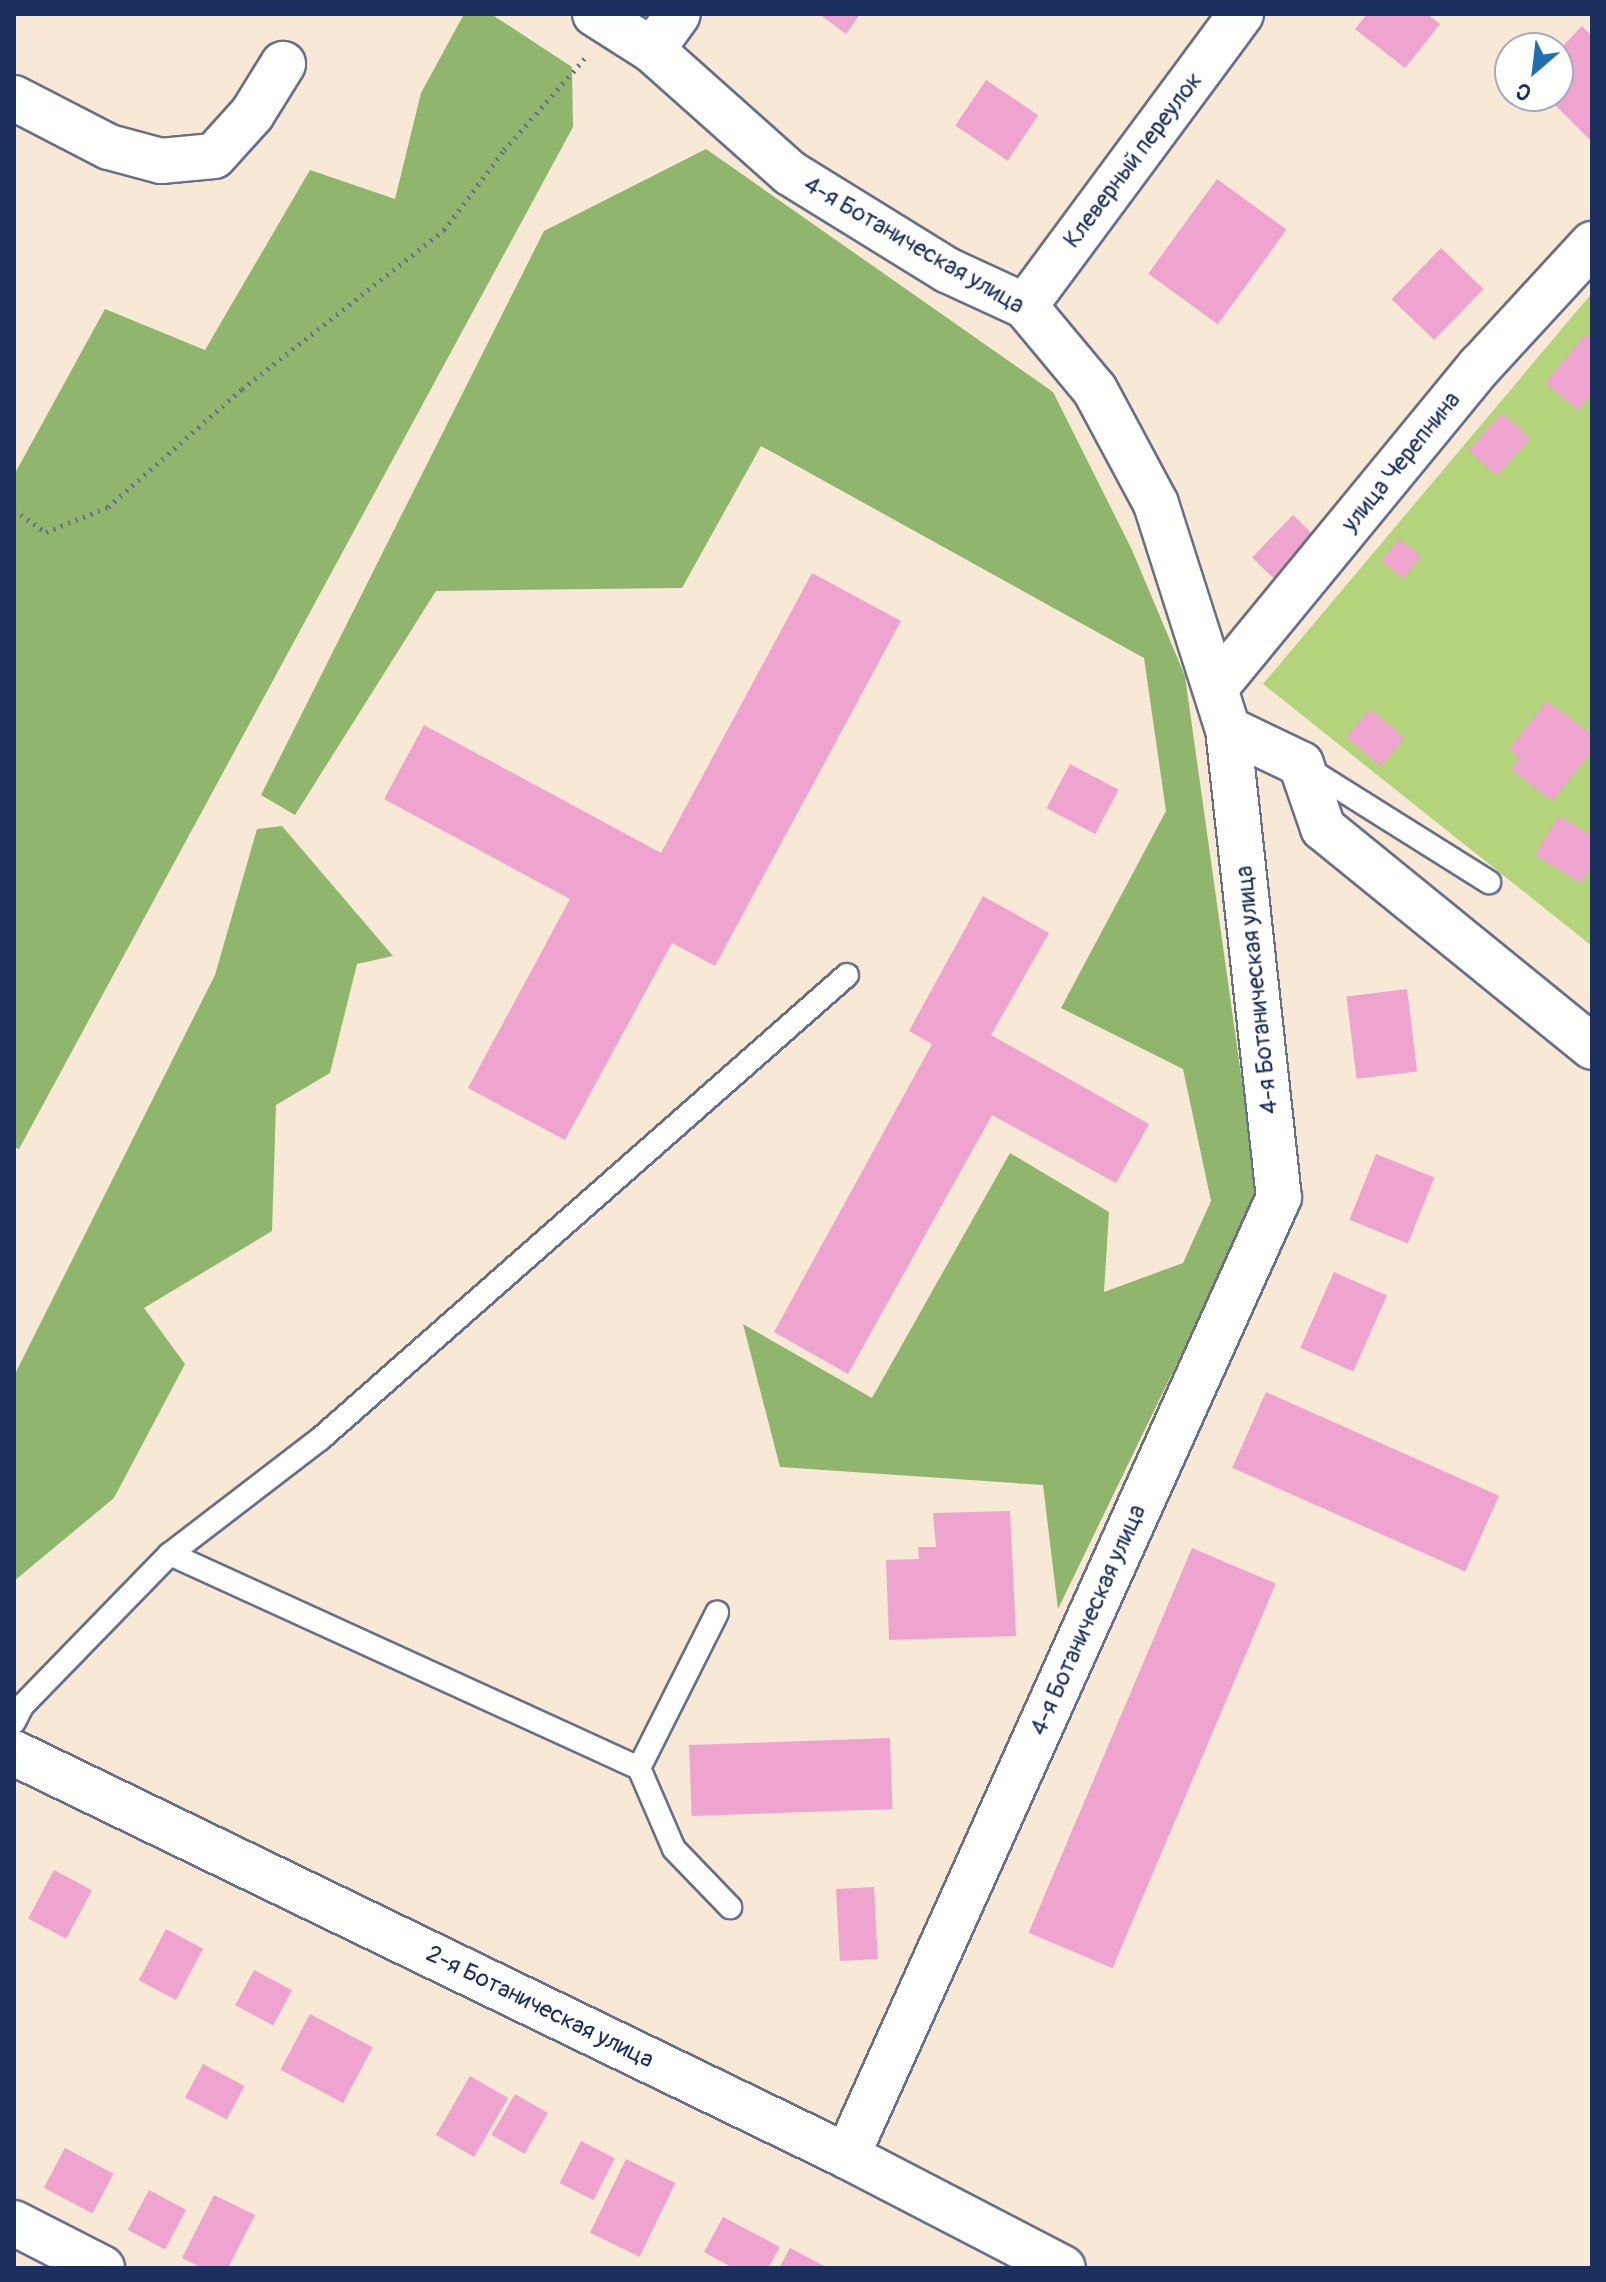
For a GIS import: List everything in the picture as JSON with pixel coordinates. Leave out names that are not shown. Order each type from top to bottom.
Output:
[{"type":"street","points":[[652,50],[678,14]]},
{"type":"street","name":"Клеверный переулок","points":[[1025,306],[1241,14]]},
{"type":"street","name":"4-я Ботаническая улица","points":[[605,20],[652,50],[790,173],[947,270],[1025,306],[1095,390],[1156,504],[1228,729],[1279,1197],[847,2156]]},
{"type":"street","points":[[14,98],[109,147],[161,161],[214,156],[252,114],[283,64]]},
{"type":"street","name":"улица Черепнина","points":[[1216,687],[1480,366],[1592,244]]},
{"type":"street","points":[[1228,729],[1301,764],[1323,828],[1592,1047]]},
{"type":"street","name":"2-я Ботаническая улица","points":[[14,1753],[847,2156],[1063,2268]]},
{"type":"street","points":[[14,2223],[102,2268]]},
{"type":"lane","points":[[1301,764],[1489,882]]},
{"type":"lane","points":[[14,1722],[22,1706],[170,1554],[320,1439],[847,975]]},
{"type":"lane","points":[[170,1554],[639,1768],[674,1849],[730,1907]]},
{"type":"lane","points":[[639,1768],[717,1613]]},
{"type":"path","points":[[14,510],[46,532],[108,507],[242,389],[444,230],[605,20]]},
{"type":"green space","points":[[464,14],[491,14],[572,67],[573,127],[19,1149],[14,1147],[14,475],[105,309],[205,350],[310,170],[395,199],[421,93]]},
{"type":"green space","points":[[706,149],[1053,392],[1132,550],[1185,676],[1258,1196],[1058,1609],[1043,1485],[780,1467],[743,1324],[872,1398],[1010,1153],[1109,1212],[1104,1292],[1183,1263],[1211,1201],[1183,1069],[1061,1008],[1166,811],[1144,658],[761,446],[682,588],[436,591],[295,815],[261,795],[544,231]]},
{"type":"green space","points":[[1592,293],[1592,946],[1263,684]]},
{"type":"green space","points":[[282,826],[393,956],[357,964],[330,1073],[276,1105],[272,1231],[144,1308],[185,1364],[114,1498],[14,1581],[14,1376],[215,975],[257,829]]},
{"type":"building","points":[[819,14],[860,14],[846,34]]},
{"type":"building","points":[[1367,14],[1427,14],[1440,24],[1405,68],[1355,29]]},
{"type":"building","points":[[1582,26],[1592,36],[1592,142],[1562,112],[1574,112],[1574,34]]},
{"type":"building","points":[[986,80],[1038,115],[1007,161],[955,126]]},
{"type":"building","points":[[1217,179],[1287,230],[1218,324],[1148,274]]},
{"type":"building","points":[[1441,248],[1483,289],[1434,340],[1392,299]]},
{"type":"building","points":[[1585,335],[1592,340],[1592,393],[1578,410],[1545,383]]},
{"type":"building","points":[[1502,413],[1530,438],[1497,476],[1469,450]]},
{"type":"building","points":[[1293,515],[1317,538],[1276,580],[1252,557]]},
{"type":"building","points":[[1399,539],[1421,557],[1403,578],[1381,561]]},
{"type":"building","points":[[812,573],[901,621],[715,966],[672,943],[565,1140],[468,1088],[570,899],[384,799],[424,725],[661,853]]},
{"type":"building","points":[[1547,701],[1592,735],[1592,751],[1552,801],[1511,769],[1520,758],[1509,749]]},
{"type":"building","points":[[1370,709],[1404,738],[1381,766],[1346,737]]},
{"type":"building","points":[[1070,764],[1119,790],[1095,834],[1047,808]]},
{"type":"building","points":[[1559,816],[1592,836],[1592,865],[1581,883],[1535,855]]},
{"type":"building","points":[[983,896],[1049,933],[991,1035],[1149,1124],[1116,1183],[992,1115],[848,1374],[774,1332],[932,1044],[909,1031]]},
{"type":"building","points":[[1407,989],[1417,1071],[1357,1079],[1346,996]]},
{"type":"building","points":[[1376,1154],[1434,1178],[1408,1243],[1349,1220]]},
{"type":"building","points":[[1334,1272],[1387,1296],[1353,1371],[1300,1348]]},
{"type":"building","points":[[1266,1392],[1499,1496],[1465,1572],[1232,1468]]},
{"type":"building","points":[[1010,1511],[1016,1636],[889,1640],[886,1560],[919,1559],[918,1547],[936,1547],[933,1513]]},
{"type":"building","points":[[1192,1548],[1276,1584],[1112,1968],[1029,1933]]},
{"type":"building","points":[[890,1738],[892,1809],[692,1816],[689,1745]]},
{"type":"building","points":[[54,1870],[92,1890],[66,1939],[28,1919]]},
{"type":"building","points":[[874,1887],[878,1959],[840,1961],[836,1889]]},
{"type":"building","points":[[166,1929],[203,1949],[176,2000],[139,1980]]},
{"type":"building","points":[[254,1970],[292,1990],[273,2026],[235,2005]]},
{"type":"building","points":[[310,2014],[373,2047],[343,2103],[280,2070]]},
{"type":"building","points":[[203,2064],[244,2086],[227,2120],[185,2098]]},
{"type":"building","points":[[470,2076],[508,2098],[474,2157],[436,2135]]},
{"type":"building","points":[[515,2094],[548,2113],[524,2154],[492,2135]]},
{"type":"building","points":[[581,2141],[615,2158],[594,2200],[560,2183]]},
{"type":"building","points":[[65,2148],[114,2174],[92,2214],[44,2188]]},
{"type":"building","points":[[626,2159],[675,2183],[639,2257],[590,2233]]},
{"type":"building","points":[[149,2190],[186,2210],[165,2249],[128,2230]]},
{"type":"building","points":[[214,2195],[255,2215],[228,2268],[202,2268],[182,2258]]},
{"type":"building","points":[[723,2217],[780,2247],[768,2268],[733,2268],[704,2252]]},
{"type":"building","points":[[790,2248],[828,2268],[779,2268]]}]
